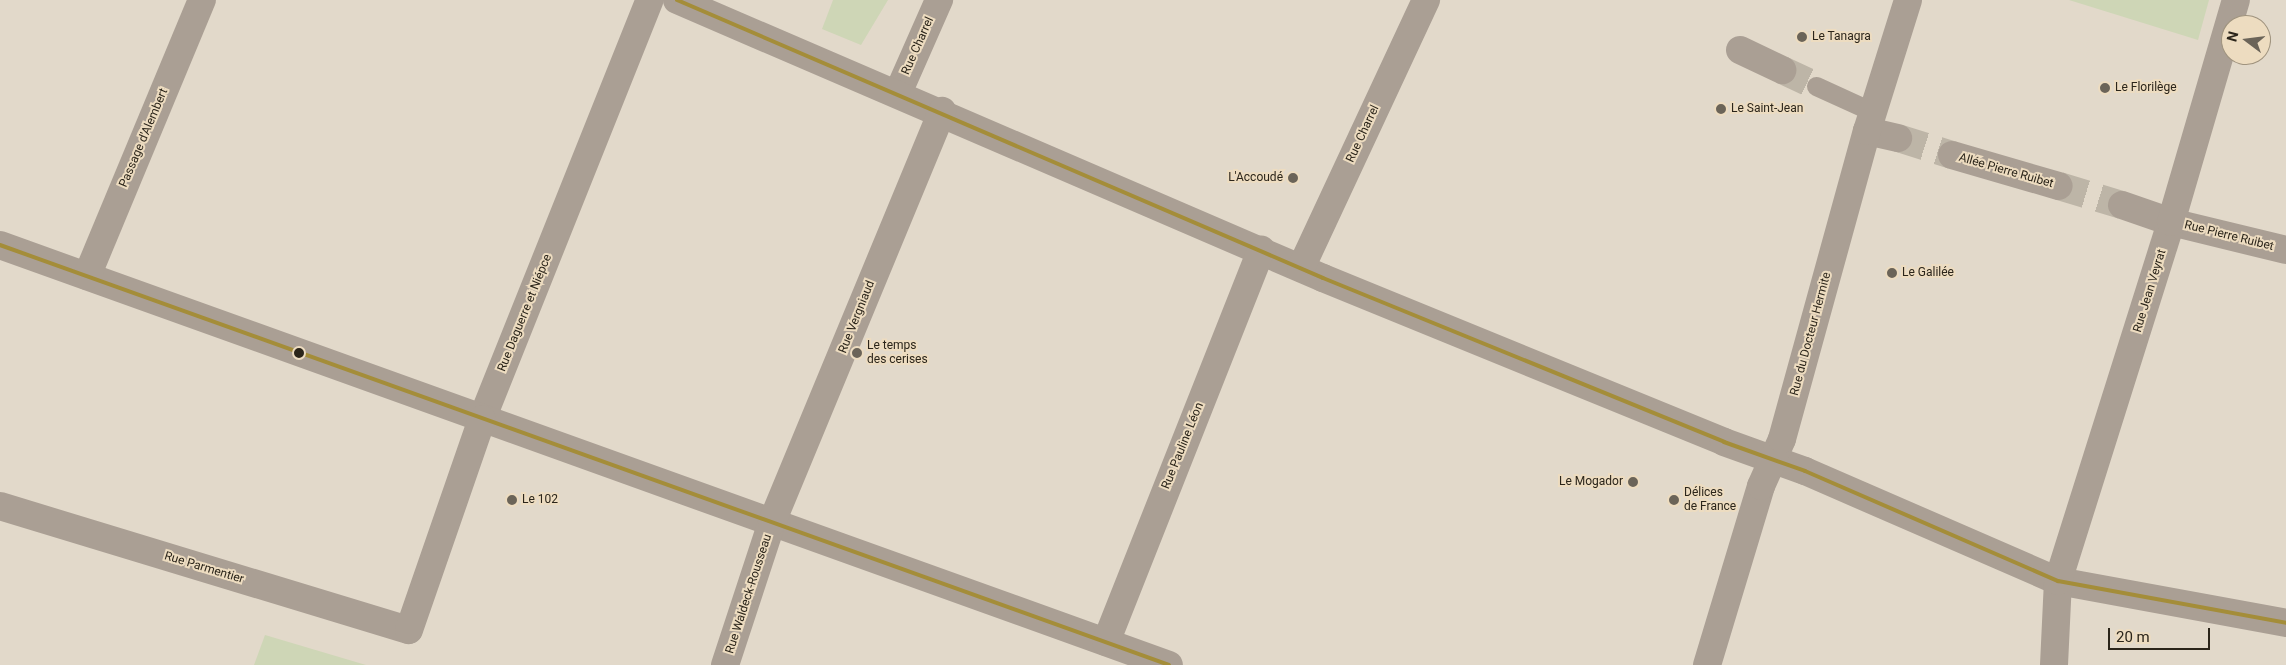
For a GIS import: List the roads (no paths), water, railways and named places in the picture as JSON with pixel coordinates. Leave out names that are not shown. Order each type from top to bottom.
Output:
[{"type":"street","name":"Passage d'Alembert","points":[[87,276],[202,0]]},
{"type":"street","name":"Rue Daguerre et Niépce","points":[[409,630],[482,419],[650,0]]},
{"type":"street","points":[[677,0],[942,111],[1302,268],[1724,442],[1772,458],[2058,581],[2286,623]]},
{"type":"street","name":"Rue Charrel","points":[[898,93],[939,0]]},
{"type":"street","name":"Rue Charrel","points":[[1302,268],[1426,0]]},
{"type":"street","name":"Rue du Docteur Hermite","points":[[1707,665],[1772,458],[1782,439],[1870,122],[1908,0]]},
{"type":"street","name":"Rue Jean Veyrat","points":[[2054,665],[2058,581],[2171,222],[2236,0]]},
{"type":"street","points":[[1740,50],[1782,70]]},
{"type":"street","name":"Rue Vergniaud","points":[[772,522],[942,111]]},
{"type":"street","points":[[1870,122],[1898,138]]},
{"type":"street","name":"Allée Pierre Ruibet","points":[[1952,155],[2059,186]]},
{"type":"street","points":[[2122,205],[2171,222]]},
{"type":"street","name":"Rue Pierre Ruibet","points":[[2171,222],[2286,250]]},
{"type":"street","points":[[0,245],[1166,664]]},
{"type":"street","name":"Rue Pauline Léon","points":[[1106,642],[1260,250]]},
{"type":"street","name":"Rue Parmentier","points":[[0,506],[409,630]]},
{"type":"street","name":"Rue Waldeck-Rousseau","points":[[725,665],[772,522]]},
{"type":"lane","points":[[1816,86],[1870,122]]},
{"type":"tunnel","points":[[1782,70],[1816,86]]},
{"type":"tunnel","points":[[1898,138],[1952,155]]},
{"type":"tunnel","points":[[2059,186],[2122,205]]},
{"type":"place","name":"Le Tanagra","points":[[1802,37]]},
{"type":"place","name":"Le Florilège","points":[[2105,88]]},
{"type":"place","name":"Le Saint-Jean","points":[[1721,109]]},
{"type":"place","name":"L'Accoudé","points":[[1293,178]]},
{"type":"place","name":"Le Galilée","points":[[1892,273]]},
{"type":"place","name":"Le temps des cerises","points":[[857,353]]},
{"type":"place","name":"Le Mogador","points":[[1633,482]]},
{"type":"place","name":"Le 102","points":[[512,500]]},
{"type":"place","name":"Délices de France","points":[[1674,500]]}]
